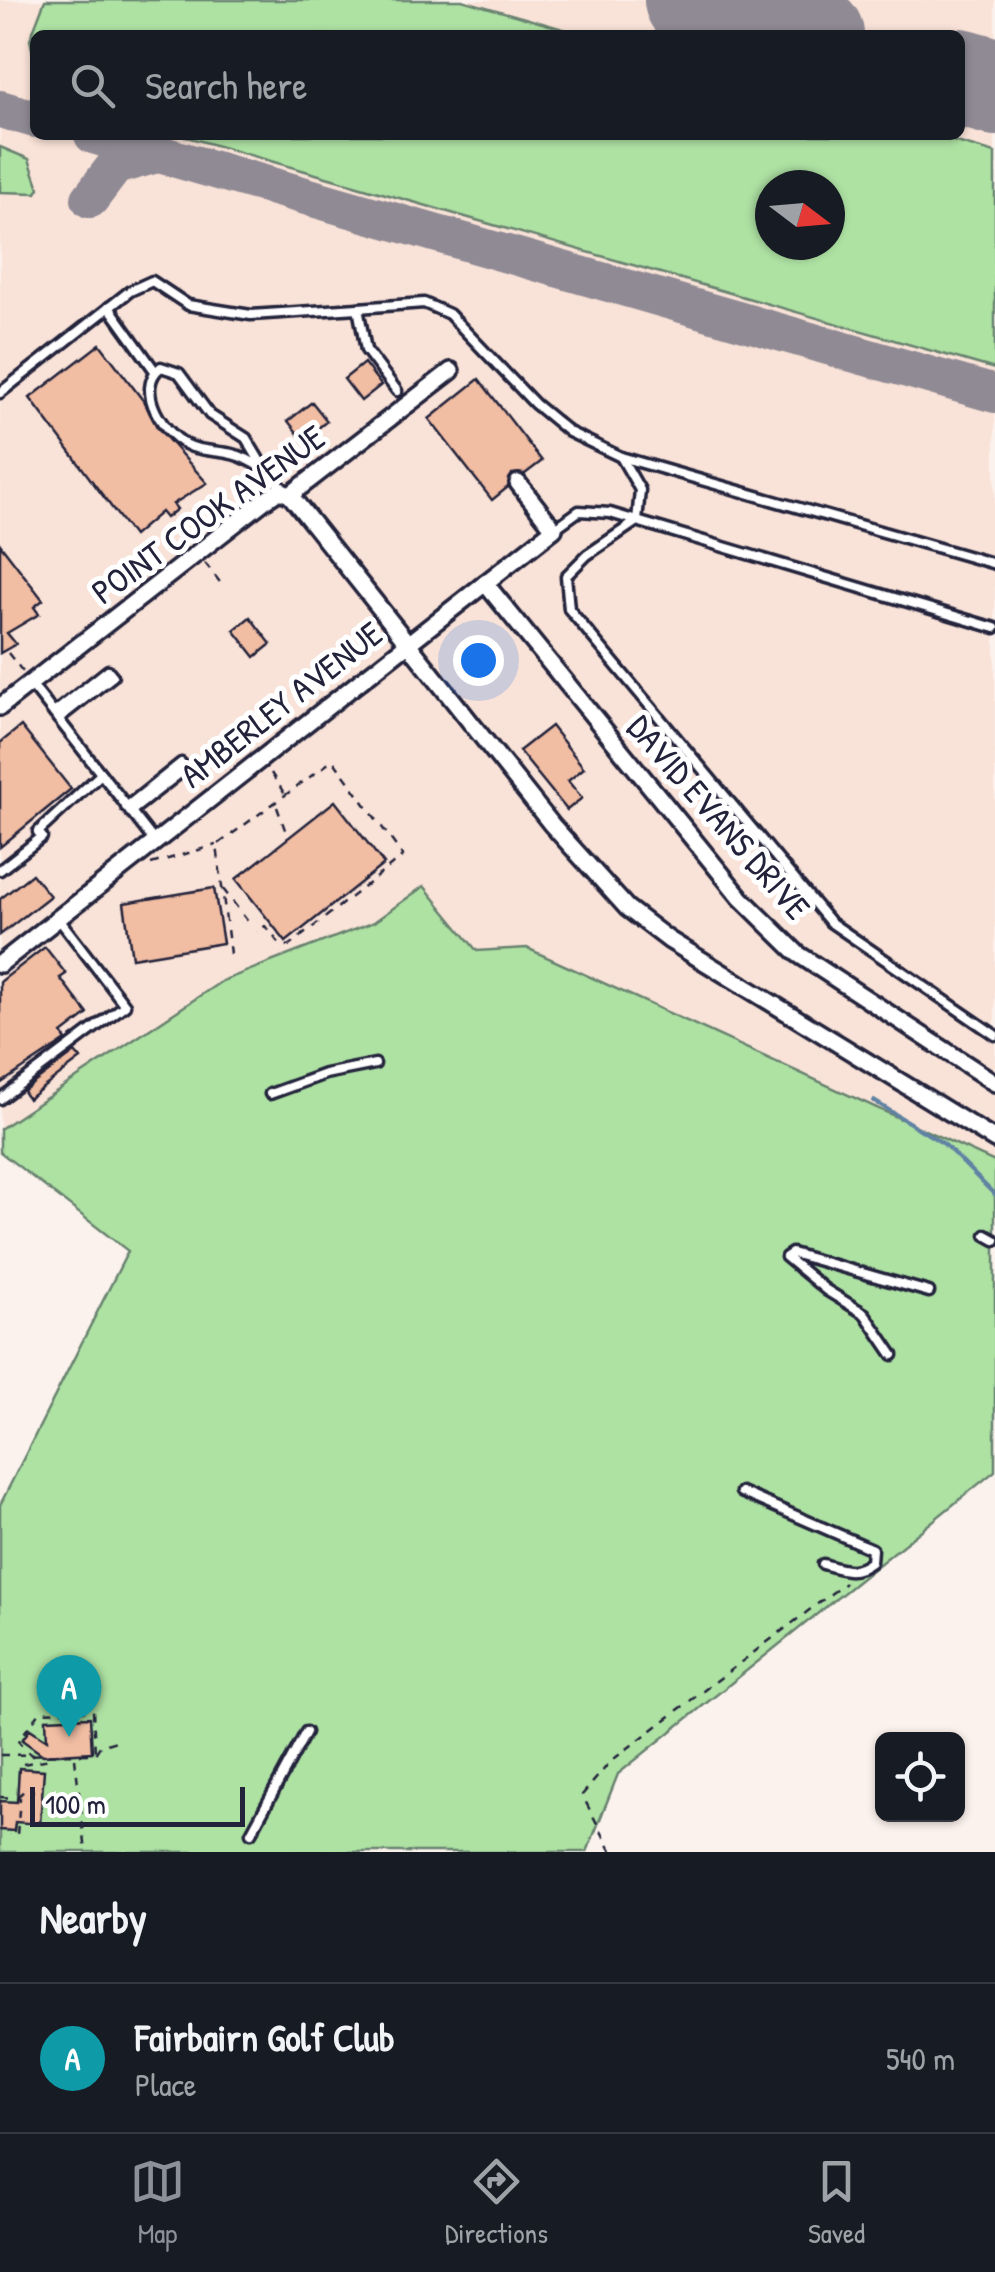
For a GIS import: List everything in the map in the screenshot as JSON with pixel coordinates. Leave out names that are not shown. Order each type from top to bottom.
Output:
[{"type":"street","name":"POINT COOK AVENUE","points":[[0,707],[29,680],[264,501],[279,491],[290,495],[451,371]]},
{"type":"street","points":[[518,483],[554,529]]},
{"type":"street","points":[[290,495],[546,816],[627,908],[668,940],[995,1140]]},
{"type":"street","name":"AMBERLEY AVENUE","points":[[0,964],[554,529]]},
{"type":"street","name":"DAVID EVANS DRIVE","points":[[485,583],[694,845],[755,912],[798,954],[995,1083]]},
{"type":"lane","points":[[0,393],[109,306],[152,280],[188,306],[251,314],[424,303],[449,314],[535,404],[569,432],[621,457],[995,564]]},
{"type":"lane","points":[[109,306],[156,371]]},
{"type":"lane","points":[[358,308],[366,350],[397,392]]},
{"type":"lane","points":[[264,468],[230,452],[192,447],[180,440],[149,399],[146,387],[156,371],[160,367],[179,372],[210,415],[246,438],[264,468],[290,495]]},
{"type":"lane","points":[[621,457],[640,490],[637,521]]},
{"type":"lane","points":[[554,529],[579,511],[637,521],[995,628]]},
{"type":"lane","points":[[637,521],[586,555],[566,576],[569,609],[830,922],[995,1035]]},
{"type":"lane","points":[[56,716],[111,673]]},
{"type":"lane","points":[[29,680],[154,841]]},
{"type":"lane","points":[[128,809],[183,766]]},
{"type":"lane","points":[[0,870],[42,837],[38,832],[101,774]]},
{"type":"lane","points":[[0,1099],[125,1004],[58,918]]},
{"type":"lane","points":[[270,1094],[325,1074],[374,1064]]},
{"type":"lane","points":[[893,1356],[866,1314],[826,1290],[786,1257],[792,1253],[929,1292]]},
{"type":"lane","points":[[741,1492],[872,1549],[872,1562],[861,1570],[850,1572],[823,1564]]},
{"type":"lane","points":[[251,1833],[306,1732]]},
{"type":"path","points":[[8,653],[29,680]]},
{"type":"path","points":[[230,954],[217,845],[333,760],[403,856],[289,946],[280,943],[265,926],[257,932]]},
{"type":"path","points":[[276,805],[288,838]]},
{"type":"path","points":[[222,888],[252,927]]},
{"type":"path","points":[[612,1852],[582,1794],[611,1761],[861,1570]]},
{"type":"path","points":[[33,1757],[18,1741],[40,1712],[93,1710],[95,1754]]},
{"type":"path","points":[[95,1754],[100,1746],[116,1741]]},
{"type":"path","points":[[0,1755],[50,1758],[95,1754]]},
{"type":"path","points":[[75,1756],[86,1852]]},
{"type":"path","points":[[23,1764],[49,1762],[50,1758]]},
{"type":"path","points":[[10,1834],[17,1835],[16,1798],[24,1790],[34,1791]]},
{"type":"path","points":[[0,1797],[16,1798]]},
{"type":"shaded area","points":[[0,0],[995,0],[995,1164],[527,948],[477,951],[424,886],[374,922],[222,981],[0,1129]]},
{"type":"green space","points":[[45,0],[462,0],[567,30],[33,30]]},
{"type":"green space","points":[[197,140],[950,140],[995,153],[995,369]]},
{"type":"green space","points":[[0,147],[29,159],[39,188],[36,193],[0,192]]},
{"type":"green space","points":[[424,886],[477,951],[527,948],[995,1162],[995,1471],[618,1774],[587,1852],[0,1852],[0,1505],[128,1251],[0,1152],[0,1129],[222,981],[374,922]]},
{"type":"building","points":[[100,344],[145,403],[157,427],[207,483],[173,504],[177,509],[166,518],[161,512],[133,536],[30,398]]},
{"type":"building","points":[[364,363],[381,385],[361,401],[344,379]]},
{"type":"building","points":[[479,379],[542,461],[525,474],[512,474],[508,487],[492,500],[429,419]]},
{"type":"building","points":[[312,402],[327,421],[303,440],[288,421]]},
{"type":"building","points":[[0,544],[43,600],[34,607],[39,614],[7,633],[16,644],[0,653]]},
{"type":"building","points":[[250,617],[271,644],[255,657],[234,630]]},
{"type":"building","points":[[21,726],[71,789],[0,847],[0,743]]},
{"type":"building","points":[[551,726],[584,768],[568,781],[582,798],[567,810],[519,751]]},
{"type":"building","points":[[335,801],[384,864],[286,942],[236,879]]},
{"type":"building","points":[[32,874],[50,896],[0,935],[0,899]]},
{"type":"building","points":[[214,888],[223,943],[132,958],[124,903]]},
{"type":"building","points":[[45,947],[66,974],[60,978],[88,1014],[62,1034],[66,1040],[0,1084],[0,982]]},
{"type":"building","points":[[75,1052],[81,1059],[28,1099],[23,1091]]},
{"type":"building","points":[[90,1717],[92,1752],[43,1755],[22,1740],[30,1729],[47,1740],[46,1719]]},
{"type":"building","points":[[19,1768],[44,1770],[40,1824],[15,1822],[14,1831],[0,1830],[0,1801],[17,1802]]},
{"type":"waterway","points":[[874,1101],[944,1144],[995,1195]]},
{"type":"taxiway","points":[[0,109],[30,118]]},
{"type":"taxiway","points":[[110,140],[995,394]]},
{"type":"taxiway","points":[[90,199],[115,166],[157,154]]},
{"type":"runway","points":[[693,0],[798,30]]},
{"type":"runway","points":[[965,78],[995,87]]},
{"type":"place","name":"Fairbairn Golf Club","points":[[69,1737]]}]
